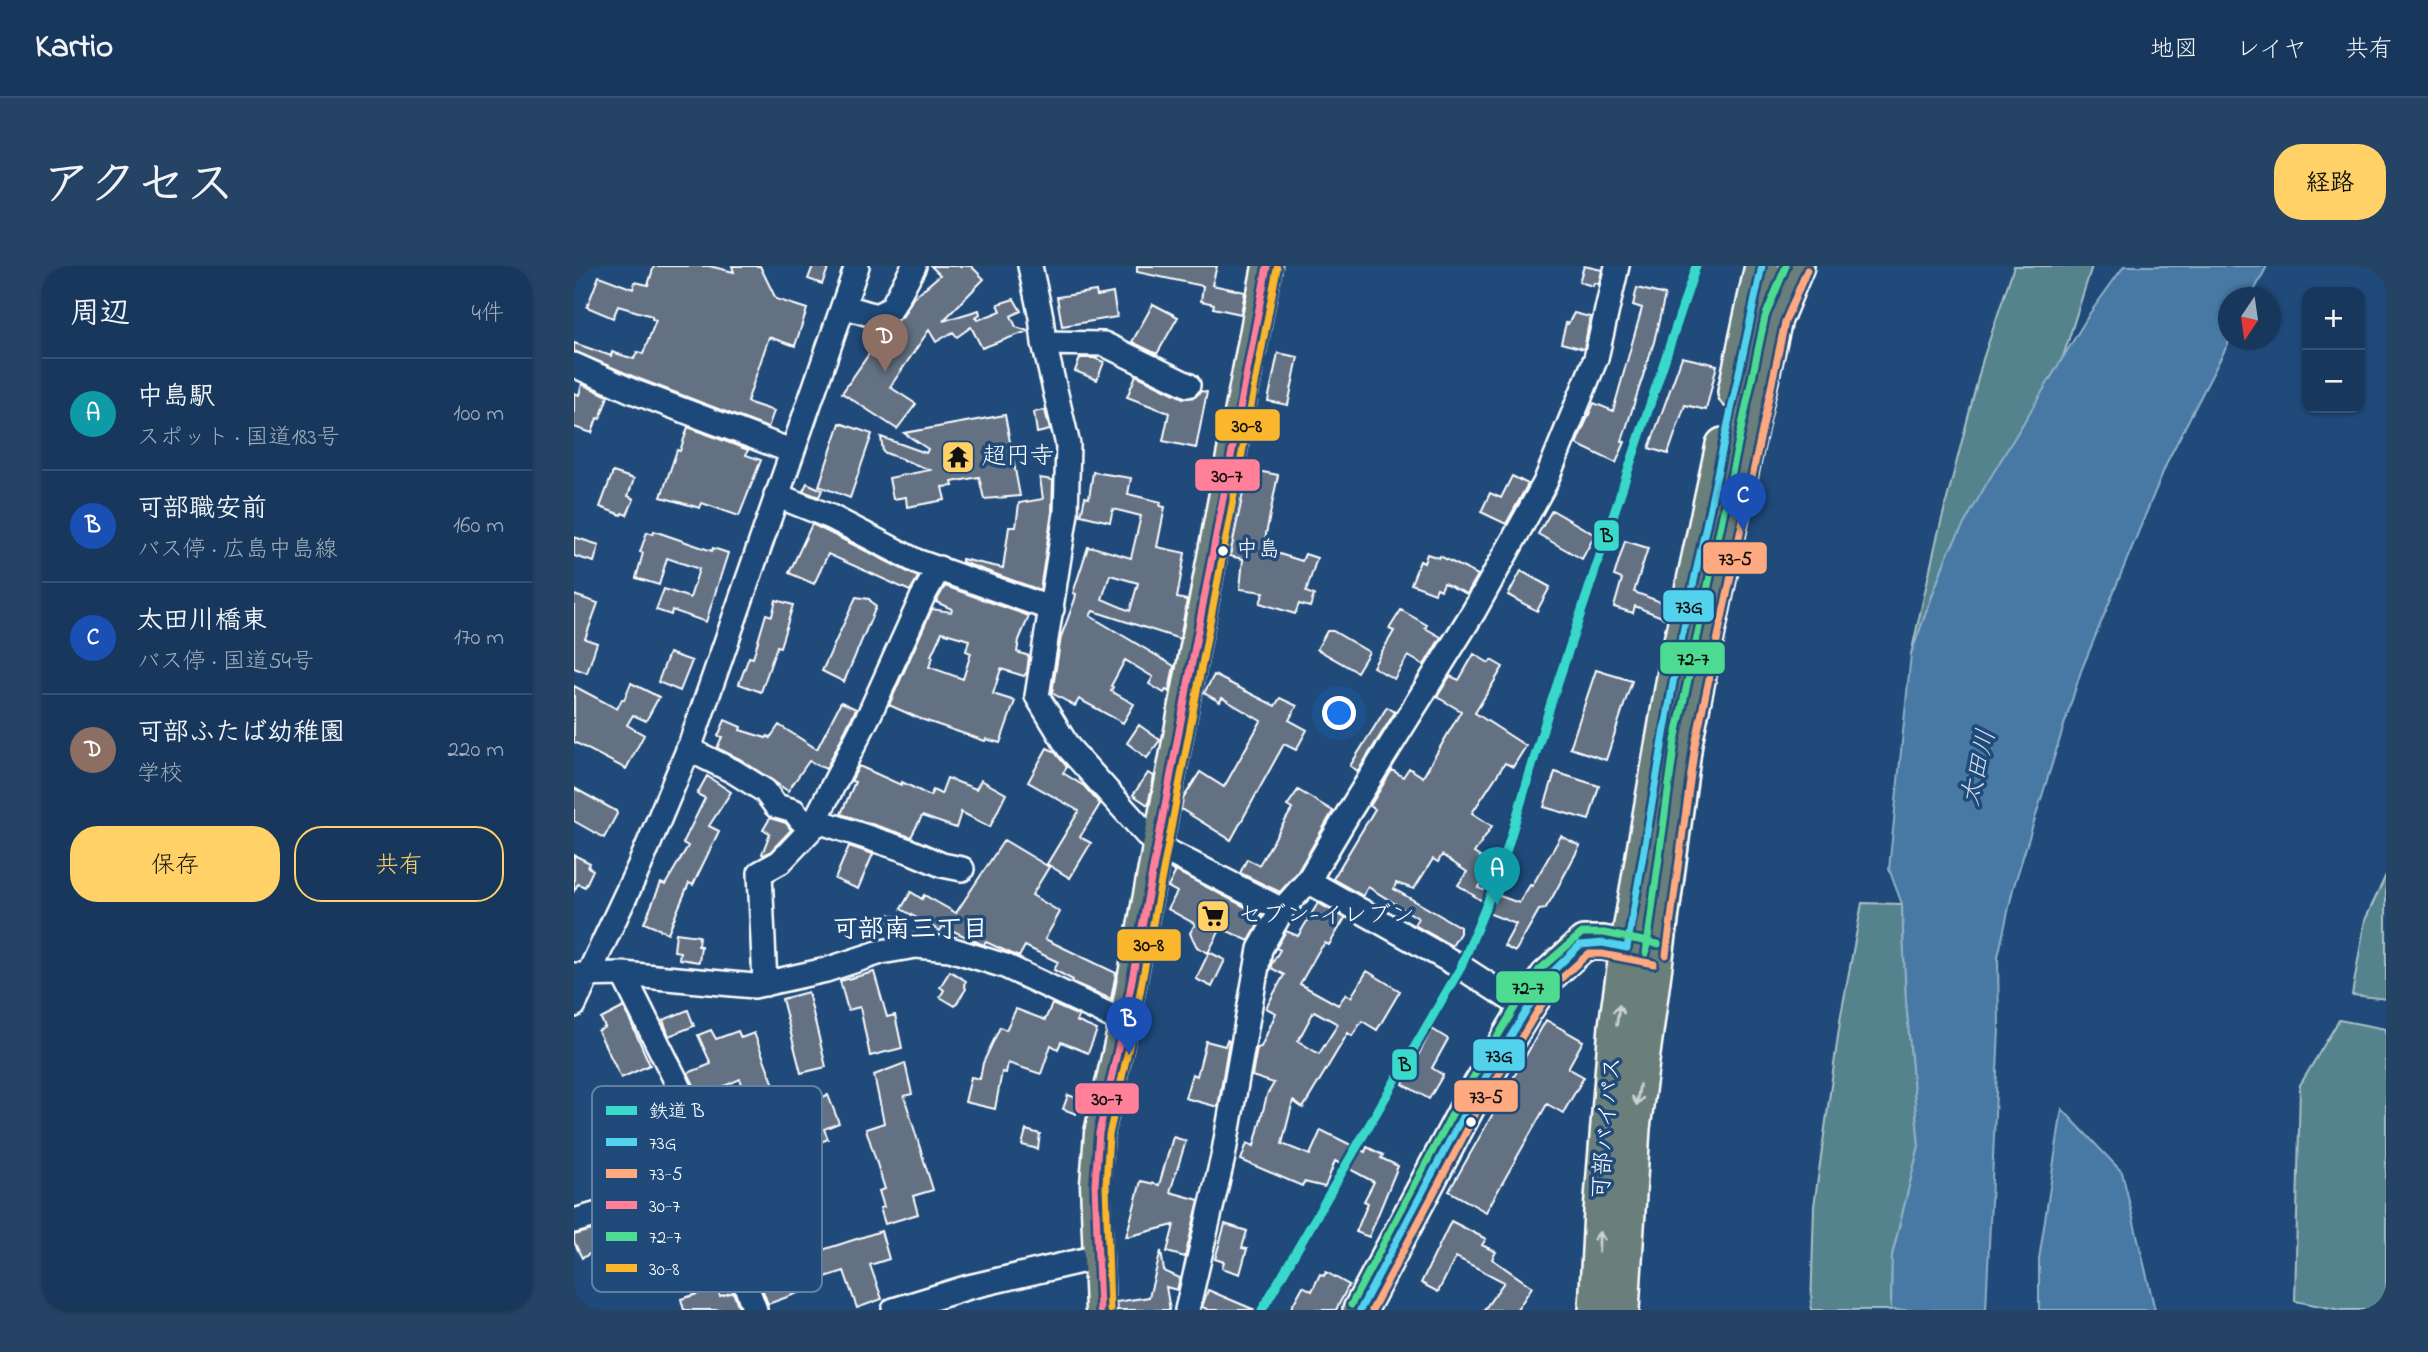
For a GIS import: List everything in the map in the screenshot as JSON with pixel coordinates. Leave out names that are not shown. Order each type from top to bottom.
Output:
[{"type":"highway","points":[[1642,951],[1676,660],[1762,266]]},
{"type":"highway","points":[[1642,951],[1751,424],[1772,332],[1797,266]]},
{"type":"highway","points":[[1360,1310],[1468,1106],[1547,977],[1580,945],[1603,943],[1642,951]]},
{"type":"highway","name":"可部バイパス","points":[[1597,1310],[1601,1211],[1614,1053],[1642,951]]},
{"type":"highway","name":"可部バイパス","points":[[1622,1310],[1642,951]]},
{"type":"main road","points":[[1100,1310],[1095,1184],[1099,1133],[1124,1022],[1267,266]]},
{"type":"street","points":[[574,1005],[580,974],[639,867],[688,749],[857,266]]},
{"type":"street","points":[[843,306],[876,316],[891,309],[914,266]]},
{"type":"street","points":[[1030,266],[1044,343],[1068,445],[1066,513],[1037,696],[1068,747],[1157,846],[1282,910]]},
{"type":"street","points":[[1187,1310],[1223,1157],[1261,949],[1282,910],[1308,881],[1474,611],[1545,483],[1596,358],[1617,266]]},
{"type":"street","points":[[1044,343],[1104,344],[1188,385]]},
{"type":"street","points":[[574,365],[632,391],[791,451]]},
{"type":"street","points":[[776,495],[831,517],[916,561],[1052,609]]},
{"type":"street","points":[[765,984],[760,873],[780,862],[818,824],[818,815],[939,568]]},
{"type":"street","points":[[688,749],[733,771],[765,791],[776,806],[794,811],[801,820],[962,869]]},
{"type":"street","points":[[1308,881],[1461,967],[1526,1009]]},
{"type":"street","points":[[580,974],[622,974],[754,986],[826,970],[881,952],[916,946],[950,949],[1005,966],[1124,1022]]},
{"type":"street","points":[[622,974],[678,1086]]},
{"type":"street","points":[[574,1222],[592,1217]]},
{"type":"street","points":[[894,1310],[970,1287],[1098,1257]]},
{"type":"street","points":[[748,1292],[755,1310]]},
{"type":"green space","points":[[2014,266],[2092,266],[2063,357],[1948,553],[1911,654],[1937,538],[1983,359]]},
{"type":"green space","points":[[2386,875],[2386,999],[2352,995],[2365,920]]},
{"type":"green space","points":[[1862,903],[1902,904],[1906,1000],[1919,1146],[1892,1256],[1891,1310],[1811,1310],[1814,1206],[1841,1015]]},
{"type":"green space","points":[[2339,1020],[2386,1029],[2386,1310],[2340,1310],[2295,1301],[2300,1085]]},
{"type":"water","name":"太田川","points":[[2124,266],[2267,266],[2256,287],[2218,287],[2218,350],[2225,350],[2168,460],[2081,671],[2013,889],[1998,957],[1999,1028],[1986,1310],[1891,1310],[1892,1256],[1919,1146],[1906,1000],[1902,904],[1889,869],[1911,654],[1948,553],[2090,313]]},
{"type":"water","points":[[2062,1109],[2122,1172],[2155,1310],[2039,1310],[2039,1259]]},
{"type":"building","points":[[654,266],[709,266],[734,272],[732,266],[760,266],[776,299],[807,309],[795,346],[769,337],[747,402],[774,411],[768,428],[574,351],[574,343],[611,356],[612,352],[634,359],[637,352],[643,354],[656,320],[652,319],[652,316],[618,306],[613,318],[587,307],[599,276],[633,289],[635,282],[648,285]]},
{"type":"building","points":[[813,266],[829,266],[822,284],[808,279]]},
{"type":"building","points":[[931,266],[971,266],[984,279],[943,321],[979,310],[980,314],[976,317],[978,320],[1001,311],[998,304],[1014,299],[1021,311],[1011,316],[1016,327],[1028,331],[982,348],[971,327],[957,337],[953,332],[936,342],[929,330],[890,387],[916,404],[897,429],[842,393],[889,325],[903,316],[913,298],[940,275]]},
{"type":"building","points":[[1137,266],[1217,266],[1212,285],[1245,292],[1241,314],[1213,308],[1214,304],[1201,301],[1203,286],[1137,272]]},
{"type":"building","points":[[1584,266],[1602,270],[1599,284],[1594,283],[1593,286],[1579,282]]},
{"type":"building","points":[[1637,288],[1665,295],[1654,342],[1622,441],[1625,442],[1616,463],[1576,444],[1594,403],[1613,411],[1642,308],[1633,305]]},
{"type":"building","points":[[1096,291],[1097,296],[1113,293],[1117,317],[1062,326],[1057,297]]},
{"type":"building","points":[[1153,304],[1178,317],[1157,354],[1132,342]]},
{"type":"building","points":[[1574,313],[1590,317],[1584,349],[1561,343],[1566,323],[1568,324]]},
{"type":"building","points":[[1278,353],[1298,357],[1288,405],[1268,401]]},
{"type":"building","points":[[1682,357],[1717,365],[1706,410],[1685,405],[1668,454],[1649,448]]},
{"type":"building","points":[[1080,358],[1094,358],[1104,362],[1097,380],[1075,371]]},
{"type":"building","points":[[1136,375],[1183,398],[1195,397],[1201,391],[1207,392],[1196,448],[1163,441],[1169,413],[1127,397]]},
{"type":"building","points":[[582,384],[608,396],[592,433],[574,427],[574,393],[579,395]]},
{"type":"building","points":[[1045,410],[1050,430],[1037,433],[1034,412]]},
{"type":"building","name":"超円寺","points":[[1005,415],[1020,496],[984,499],[979,477],[952,482],[953,486],[942,487],[945,500],[907,507],[906,497],[893,499],[889,478],[930,470],[883,452],[881,437],[926,453],[928,449],[904,433]]},
{"type":"building","points":[[840,423],[872,434],[850,498],[819,486]]},
{"type":"building","points":[[688,427],[748,450],[746,455],[761,460],[739,516],[702,503],[700,508],[661,497]]},
{"type":"building","points":[[1248,469],[1278,475],[1263,549],[1302,561],[1305,554],[1317,558],[1306,592],[1314,595],[1310,607],[1299,604],[1295,614],[1260,603],[1264,592],[1240,589],[1243,559],[1230,556]]},
{"type":"building","points":[[613,472],[634,479],[628,496],[634,499],[627,515],[600,507]]},
{"type":"building","points":[[1093,472],[1131,478],[1128,494],[1161,502],[1160,506],[1165,507],[1157,547],[1185,553],[1177,598],[1187,600],[1180,639],[1093,611],[1090,616],[1174,666],[1169,692],[1166,690],[1164,693],[1149,684],[1153,677],[1125,660],[1111,686],[1111,691],[1134,704],[1123,723],[1079,699],[1075,706],[1052,693],[1061,637],[1075,599],[1076,594],[1073,593],[1088,547],[1131,558],[1141,516],[1113,509],[1110,522],[1081,515],[1085,497],[1089,498]],"holes":[[[1110,575],[1138,583],[1130,611],[1102,599]]]},
{"type":"building","points":[[1512,476],[1528,484],[1506,524],[1481,512],[1490,493],[1501,498]]},
{"type":"building","points":[[1040,478],[1053,480],[1052,512],[1040,590],[962,562],[962,559],[1003,568],[1009,527],[1016,527],[1019,503],[1043,499]]},
{"type":"building","points":[[807,483],[822,490],[819,497],[803,491]]},
{"type":"building","points":[[1552,510],[1595,535],[1582,559],[1538,534]]},
{"type":"building","points":[[812,524],[918,577],[910,591],[828,554],[814,584],[789,573]]},
{"type":"building","points":[[654,531],[712,551],[713,548],[728,553],[706,622],[672,610],[671,615],[656,610],[664,589],[690,598],[699,569],[667,558],[659,585],[636,578],[643,553],[640,552],[647,532],[653,534]]},
{"type":"building","points":[[574,537],[599,545],[594,562],[574,556]]},
{"type":"building","points":[[1625,541],[1648,548],[1634,592],[1669,605],[1664,618],[1635,606],[1633,613],[1614,607],[1622,579],[1614,576]]},
{"type":"building","points":[[1427,554],[1439,558],[1440,556],[1478,575],[1467,594],[1444,583],[1441,590],[1437,588],[1435,593],[1411,584],[1420,561],[1424,563]]},
{"type":"building","points":[[1521,571],[1550,587],[1537,611],[1508,595]]},
{"type":"building","points":[[945,586],[1029,616],[1017,652],[1029,656],[1027,672],[1024,676],[1001,669],[993,694],[1015,701],[1000,743],[986,739],[985,741],[889,705],[932,609],[951,612],[952,609],[936,602]],"holes":[[[942,632],[969,640],[966,651],[971,653],[963,679],[929,667]]]},
{"type":"building","points":[[574,595],[598,603],[585,639],[597,643],[587,673],[574,668]]},
{"type":"building","points":[[856,597],[869,599],[876,607],[844,682],[822,671]]},
{"type":"building","points":[[776,600],[793,605],[780,647],[777,646],[761,692],[739,684],[749,657],[753,658],[766,614],[772,616]]},
{"type":"building","points":[[1401,610],[1427,625],[1425,628],[1441,637],[1424,665],[1408,656],[1394,679],[1373,667],[1394,631],[1389,629]]},
{"type":"building","points":[[1327,631],[1333,631],[1369,652],[1357,672],[1317,649]]},
{"type":"building","points":[[669,653],[692,661],[680,691],[658,682]]},
{"type":"building","points":[[1474,654],[1503,667],[1475,713],[1526,746],[1513,767],[1505,763],[1472,813],[1492,826],[1474,853],[1486,861],[1484,865],[1487,868],[1480,877],[1484,880],[1478,888],[1519,903],[1561,836],[1580,846],[1552,898],[1545,909],[1539,910],[1515,952],[1504,946],[1516,924],[1488,913],[1491,907],[1458,885],[1467,872],[1442,855],[1438,862],[1433,859],[1414,889],[1396,883],[1394,889],[1460,927],[1460,933],[1452,946],[1414,925],[1418,918],[1368,887],[1363,896],[1333,879],[1375,809],[1370,806],[1392,770],[1403,777],[1409,768],[1423,777],[1461,711],[1437,697],[1450,676],[1459,680]]},
{"type":"building","points":[[1596,670],[1632,681],[1606,760],[1570,748]]},
{"type":"building","points":[[1214,675],[1275,706],[1280,698],[1297,706],[1289,720],[1307,730],[1296,750],[1284,744],[1231,840],[1181,809],[1183,799],[1200,772],[1224,787],[1261,721],[1222,698],[1220,702],[1204,693]]},
{"type":"building","points":[[631,683],[659,697],[646,721],[633,715],[627,725],[644,735],[626,769],[574,742],[574,686],[617,709]]},
{"type":"building","points":[[841,702],[856,709],[826,769],[809,761],[788,791],[740,759],[717,748],[722,737],[718,736],[725,720],[741,727],[740,730],[766,738],[770,738],[779,725],[817,749]]},
{"type":"building","points":[[1387,707],[1395,712],[1358,771],[1350,766]]},
{"type":"building","points":[[1139,725],[1160,740],[1147,758],[1127,743]]},
{"type":"building","points":[[1047,748],[1054,751],[1067,767],[1063,773],[1084,786],[1100,804],[1080,837],[1091,843],[1070,878],[1047,864],[1079,811],[1028,782]]},
{"type":"building","points":[[859,766],[930,796],[933,790],[941,794],[947,778],[976,789],[981,780],[1006,794],[990,827],[961,812],[956,828],[922,816],[911,837],[841,814],[855,782],[851,781]]},
{"type":"building","points":[[1555,772],[1599,786],[1589,820],[1544,807]]},
{"type":"building","points":[[1148,773],[1154,776],[1148,805],[1133,795]]},
{"type":"building","points":[[707,776],[731,792],[709,826],[719,831],[693,885],[689,883],[668,933],[644,923],[661,883],[665,885],[688,846],[683,843],[705,798],[697,794]]},
{"type":"building","points":[[574,788],[616,811],[617,814],[604,838],[574,821]]},
{"type":"building","points":[[1298,790],[1333,811],[1297,873],[1280,892],[1240,873],[1247,859],[1259,865],[1292,809],[1287,806]]},
{"type":"building","points":[[770,818],[786,823],[791,830],[764,855],[762,854],[770,833],[763,830]]},
{"type":"building","points":[[1004,840],[1049,867],[1032,895],[1060,912],[1045,939],[1116,973],[1111,999],[1072,982],[1073,980],[1054,970],[1058,962],[1025,946],[1019,957],[986,942],[984,945],[979,943],[943,926],[940,931],[901,909],[911,892],[922,899],[924,895],[956,913]]},
{"type":"building","points":[[849,846],[873,854],[858,889],[835,879]]},
{"type":"building","points":[[574,855],[590,863],[588,867],[593,870],[585,887],[578,884],[574,891]]},
{"type":"building","points":[[1170,868],[1263,916],[1249,941],[1221,928],[1208,953],[1197,947],[1190,933],[1195,924],[1168,909],[1177,892],[1168,887],[1175,873]]},
{"type":"building","points":[[1318,903],[1345,918],[1329,945],[1325,943],[1318,952],[1300,984],[1338,1005],[1346,994],[1351,997],[1367,971],[1400,991],[1377,1030],[1362,1021],[1352,1036],[1348,1033],[1303,1108],[1293,1101],[1282,1144],[1310,1155],[1321,1130],[1365,1152],[1367,1147],[1398,1166],[1369,1237],[1356,1232],[1368,1203],[1364,1201],[1374,1182],[1335,1161],[1325,1187],[1304,1182],[1302,1186],[1241,1160],[1247,1143],[1254,1146],[1267,1095],[1274,1083],[1252,1076],[1257,1048],[1261,1047],[1276,1013],[1266,1008],[1284,975],[1271,968],[1271,965],[1280,950],[1276,948],[1286,931],[1298,936]],"holes":[[[1314,1011],[1338,1024],[1319,1054],[1298,1041]]]},
{"type":"building","points":[[888,914],[902,918],[899,933],[883,929]]},
{"type":"building","points":[[676,933],[699,936],[699,962],[679,959],[680,952],[674,951]]},
{"type":"building","points":[[1209,952],[1225,960],[1212,987],[1196,979]]},
{"type":"building","points":[[950,971],[966,981],[966,989],[955,1006],[940,997],[944,990],[940,987]]},
{"type":"building","points":[[874,972],[887,1017],[895,1015],[902,1048],[870,1056],[860,1007],[848,1010],[840,981]]},
{"type":"building","points":[[808,992],[826,1067],[801,1073],[782,999]]},
{"type":"building","points":[[1052,1004],[1079,1016],[1076,1021],[1097,1030],[1088,1053],[1061,1042],[1058,1049],[1051,1045],[1041,1074],[1008,1063],[1006,1073],[1002,1072],[995,1109],[965,1102],[971,1077],[980,1079],[983,1063],[1000,1027],[1006,1030],[1016,1009],[1045,1020]]},
{"type":"building","points":[[624,1007],[650,1065],[621,1078],[598,1031],[605,1027],[601,1019]]},
{"type":"building","points":[[688,1010],[694,1026],[669,1036],[663,1020]]},
{"type":"building","points":[[1546,1020],[1583,1041],[1568,1068],[1584,1077],[1563,1113],[1547,1104],[1486,1212],[1449,1191]]},
{"type":"building","points":[[1432,1029],[1448,1039],[1432,1068],[1443,1075],[1429,1099],[1403,1084]]},
{"type":"building","points":[[711,1030],[716,1039],[738,1031],[741,1038],[754,1033],[774,1086],[743,1086],[740,1079],[724,1086],[694,1086],[688,1073],[711,1064],[698,1035]]},
{"type":"building","points":[[1227,1040],[1229,1041],[1218,1107],[1185,1098],[1192,1074],[1197,1076],[1206,1041],[1225,1046]]},
{"type":"building","points":[[905,1063],[912,1094],[904,1096],[933,1190],[913,1196],[918,1214],[885,1224],[879,1191],[885,1189],[866,1129],[884,1123],[874,1075]]},
{"type":"building","points":[[828,1095],[839,1123],[824,1129],[828,1139],[822,1142],[822,1097]]},
{"type":"building","points":[[1068,1095],[1082,1100],[1076,1114],[1063,1109]]},
{"type":"building","points":[[1026,1130],[1040,1134],[1038,1149],[1022,1145]]},
{"type":"building","points":[[1173,1137],[1186,1141],[1170,1192],[1199,1200],[1185,1257],[1167,1252],[1174,1225],[1126,1237],[1141,1181],[1159,1185]]},
{"type":"building","points":[[1451,1221],[1486,1239],[1482,1245],[1496,1252],[1492,1259],[1532,1287],[1517,1310],[1484,1310],[1504,1282],[1456,1257],[1438,1292],[1421,1283]]},
{"type":"building","points":[[1225,1224],[1247,1231],[1242,1248],[1247,1249],[1240,1274],[1222,1268],[1224,1262],[1215,1259]]},
{"type":"building","points":[[592,1230],[592,1253],[582,1258],[574,1242],[574,1235]]},
{"type":"building","points":[[881,1231],[889,1259],[870,1265],[882,1299],[857,1308],[844,1271],[822,1278],[822,1250]]},
{"type":"building","points":[[1161,1251],[1164,1271],[1180,1278],[1177,1290],[1166,1287],[1170,1310],[1117,1310],[1116,1302],[1149,1297]]},
{"type":"building","points":[[1326,1272],[1349,1285],[1336,1310],[1290,1310],[1303,1286],[1312,1291],[1320,1274],[1324,1276]]},
{"type":"building","points":[[1208,1290],[1255,1310],[1209,1310],[1202,1307]]},
{"type":"building","points":[[704,1292],[718,1292],[720,1296],[733,1292],[740,1310],[684,1310],[681,1299]]},
{"type":"building","points":[[763,1292],[801,1292],[768,1304]]},
{"type":"rail line","name":"B","points":[[1262,1310],[1461,967],[1500,872],[1551,703],[1696,266]]},
{"type":"transit line","name":"30-7","points":[[1100,1310],[1095,1184],[1099,1133],[1124,1022],[1267,266]]},
{"type":"transit line","name":"73G","points":[[1627,948],[1677,660],[1762,266]]},
{"type":"transit line","name":"72-7","points":[[1646,953],[1675,741],[1765,317],[1786,266]]},
{"type":"transit line","name":"30-8","points":[[1110,1310],[1106,1184],[1109,1135],[1134,1024],[1277,268]]},
{"type":"transit line","name":"73-5","points":[[1666,955],[1695,745],[1785,322],[1807,270]]},
{"type":"transit line","name":"72-7","points":[[1351,1305],[1459,1101],[1539,970],[1582,933],[1604,933],[1658,944]]},
{"type":"transit line","name":"73G","points":[[1360,1310],[1468,1106],[1547,977],[1580,945],[1603,943],[1627,948]]},
{"type":"transit line","name":"73-5","points":[[1372,1310],[1477,1111],[1555,984],[1588,954],[1654,964]]},
{"type":"place","name":"可部ふたば幼稚園","points":[[885,372]]},
{"type":"place","name":"超円寺","points":[[958,457]]},
{"type":"place","name":"太田川橋東","points":[[1743,531]]},
{"type":"place","name":"中島","points":[[1223,551]]},
{"type":"place","name":"中島駅","points":[[1497,905]]},
{"type":"place","name":"セブン-イレブン","points":[[1213,916]]},
{"type":"place","name":"可部職安前","points":[[1129,1055]]},
{"type":"district","name":"可部南三丁目","points":[[910,931]]}]
